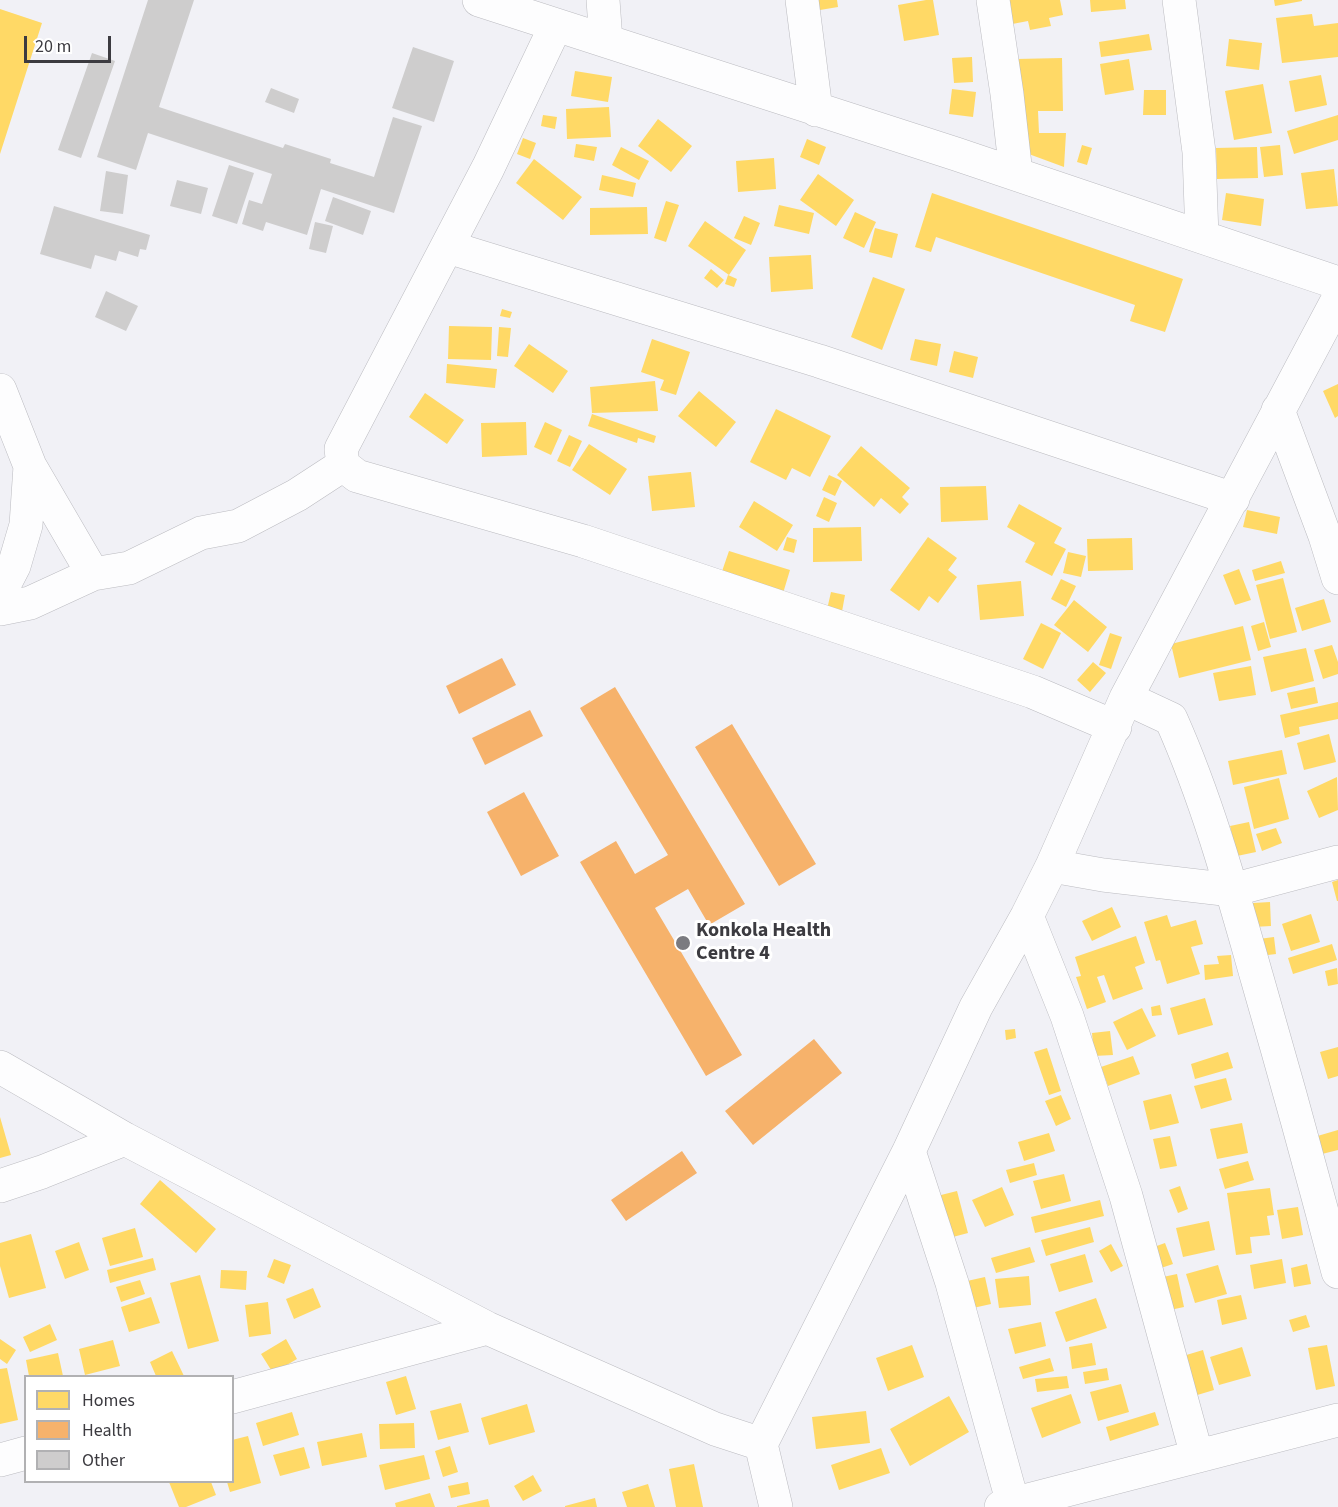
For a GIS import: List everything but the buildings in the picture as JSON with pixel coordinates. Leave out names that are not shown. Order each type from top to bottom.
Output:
[{"type":"street","points":[[479,0],[1016,174],[1338,283]]},
{"type":"street","points":[[603,0],[606,41]]},
{"type":"street","points":[[802,0],[816,110]]},
{"type":"street","points":[[993,0],[1016,174]]},
{"type":"street","points":[[1179,0],[1199,152],[1202,237]]},
{"type":"street","points":[[556,25],[448,247],[341,449],[343,465],[357,476],[583,542],[1033,692],[1121,712],[1171,719],[1191,766],[1232,890],[1305,1144],[1338,1272]]},
{"type":"street","points":[[448,247],[819,361],[1233,499]]},
{"type":"street","points":[[776,1507],[761,1444],[909,1152],[976,1007],[1052,866],[1121,712],[1338,299]]},
{"type":"street","points":[[0,390],[30,466],[93,574]]},
{"type":"street","points":[[1278,410],[1325,536],[1338,578]]},
{"type":"street","points":[[0,609],[30,603],[93,574],[129,568],[201,533],[238,526],[297,495],[343,465]]},
{"type":"street","points":[[0,593],[14,566],[26,525],[30,466]]},
{"type":"street","points":[[1052,866],[1103,875],[1232,890],[1338,862]]},
{"type":"street","points":[[1027,916],[1066,1016],[1126,1196],[1197,1456]]},
{"type":"street","points":[[0,1067],[125,1139],[487,1328],[715,1429],[761,1444]]},
{"type":"street","points":[[0,1186],[125,1139]]},
{"type":"street","points":[[909,1152],[952,1283],[1007,1506],[1338,1420]]},
{"type":"street","points":[[234,1396],[487,1328]]},
{"type":"street","points":[[0,1460],[24,1454]]},
{"type":"place","name":"Konkola Health Centre 4","points":[[683,943]]}]
